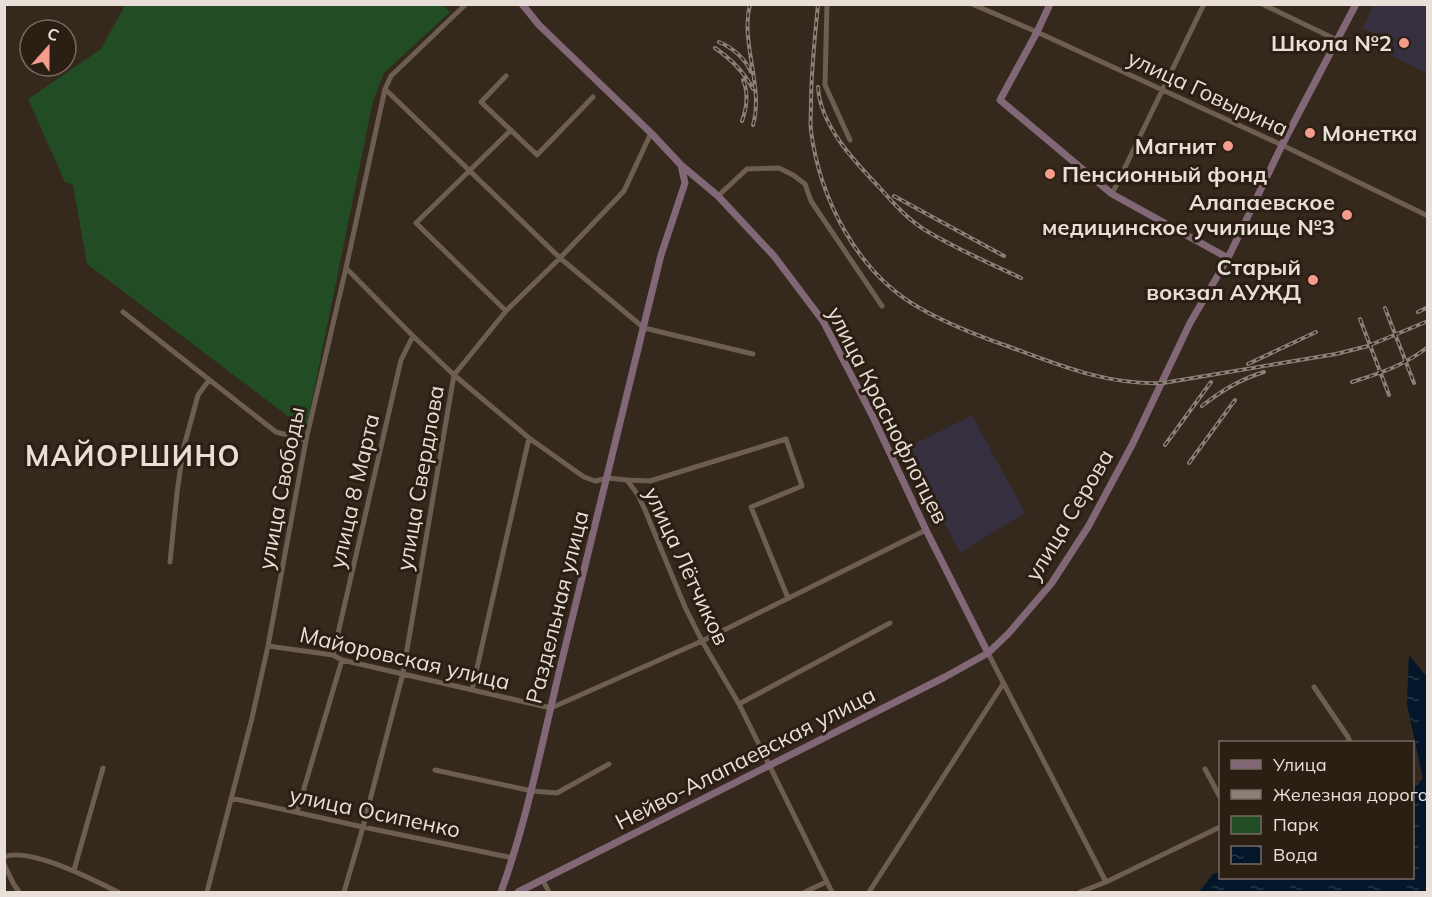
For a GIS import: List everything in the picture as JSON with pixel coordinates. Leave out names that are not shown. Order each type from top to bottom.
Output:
[{"type":"street","points":[[466,4],[391,75],[385,89],[560,258],[644,328],[753,354]]},
{"type":"street","name":"улица Краснофлотцев","points":[[522,4],[539,25],[681,165],[718,196],[774,256],[823,321],[873,417],[926,530],[1003,684],[1106,882]]},
{"type":"street","points":[[826,4],[825,85],[850,140]]},
{"type":"street","name":"улица Говырина","points":[[972,4],[1282,145],[1428,216]]},
{"type":"street","points":[[1050,4],[1000,100],[1112,194],[1227,258]]},
{"type":"street","points":[[1112,194],[1204,4]]},
{"type":"street","points":[[1262,4],[1337,40]]},
{"type":"street","name":"улица Серова","points":[[988,653],[1008,634],[1051,584],[1077,544],[1132,445],[1190,323],[1227,258],[1282,145],[1356,4]]},
{"type":"street","points":[[506,76],[481,102],[537,155],[593,97]]},
{"type":"street","name":"улица Свободы","points":[[207,892],[268,646],[306,440],[385,89]]},
{"type":"street","points":[[506,311],[416,223],[511,130]]},
{"type":"street","name":"улица Свердлова","points":[[344,892],[403,674],[454,375],[506,311],[624,191],[651,133]]},
{"type":"street","name":"Раздельная улица","points":[[501,892],[532,791],[661,255],[685,183],[681,165]]},
{"type":"street","points":[[718,196],[747,169],[779,168],[793,175],[805,184],[811,201],[882,306]]},
{"type":"street","name":"улица Лётчиков","points":[[346,268],[454,375],[529,438],[584,477],[596,481],[608,478],[627,480],[645,510],[684,607],[739,704],[832,892]]},
{"type":"street","points":[[123,312],[276,432],[306,440]]},
{"type":"street","name":"улица 8 Марта","points":[[333,655],[401,360],[413,336]]},
{"type":"street","points":[[170,562],[183,450],[198,395],[209,380]]},
{"type":"street","points":[[472,690],[529,438]]},
{"type":"street","points":[[627,480],[650,481],[786,439],[802,486],[751,507],[788,598]]},
{"type":"street","points":[[551,708],[702,641],[926,530]]},
{"type":"street","points":[[739,704],[890,623]]},
{"type":"street","name":"Майоровская улица","points":[[268,646],[333,655],[342,660],[551,708]]},
{"type":"street","name":"Нейво-Алапаевская улица","points":[[518,892],[935,682],[988,653]]},
{"type":"street","points":[[297,812],[342,660]]},
{"type":"street","points":[[869,892],[1003,684]]},
{"type":"street","points":[[1314,687],[1350,741]]},
{"type":"street","points":[[435,770],[532,791],[557,793],[609,764]]},
{"type":"street","points":[[74,870],[103,768]]},
{"type":"street","points":[[1205,769],[1219,794]]},
{"type":"street","name":"улица Осипенко","points":[[231,798],[363,828],[513,858]]},
{"type":"street","points":[[1080,892],[1106,882],[1219,827]]},
{"type":"street","points":[[4,857],[10,854],[74,870],[118,892]]},
{"type":"street","points":[[4,864],[19,892]]},
{"type":"street","points":[[543,881],[549,892]]},
{"type":"street","points":[[805,892],[826,882]]},
{"type":"shaded area","name":"Школа №2","points":[[1374,5],[1427,5],[1427,73],[1378,49],[1383,37],[1362,28]]},
{"type":"shaded area","points":[[972,415],[1025,513],[960,553],[906,448]]},
{"type":"green space","points":[[442,4],[450,12],[384,73],[373,101],[306,430],[87,264],[73,185],[65,182],[28,99],[59,78],[78,78],[78,65],[101,49],[123,5]]},
{"type":"water","points":[[1409,655],[1427,677],[1427,892],[1199,892],[1213,874],[1219,872],[1219,879],[1414,879],[1414,786],[1423,779],[1407,704]]},
{"type":"railway","points":[[750,4],[748,34],[756,95],[753,125]]},
{"type":"railway","points":[[818,4],[812,67],[811,131],[823,182],[845,231],[860,254],[896,292],[929,313],[974,334],[1066,367],[1103,377],[1142,383],[1163,383],[1336,354],[1368,346],[1428,321]]},
{"type":"railway","points":[[719,42],[738,54],[751,72]]},
{"type":"railway","points":[[715,48],[737,66],[753,89]]},
{"type":"railway","points":[[742,121],[747,100],[743,80]]},
{"type":"railway","points":[[818,87],[825,115],[840,142],[859,166],[903,212],[923,229],[1021,278]]},
{"type":"railway","points":[[894,196],[1004,256]]},
{"type":"railway","points":[[1418,312],[1428,307]]},
{"type":"railway","points":[[1385,308],[1414,383]]},
{"type":"railway","points":[[1360,319],[1389,395]]},
{"type":"railway","points":[[1248,364],[1316,332]]},
{"type":"railway","points":[[1352,382],[1392,368],[1428,347]]},
{"type":"railway","points":[[1202,406],[1231,386],[1264,372]]},
{"type":"railway","points":[[1165,445],[1211,382]]},
{"type":"railway","points":[[1189,463],[1235,400]]},
{"type":"place","name":"Школа №2","points":[[1404,43]]},
{"type":"place","name":"Монетка","points":[[1310,133]]},
{"type":"place","name":"Магнит","points":[[1228,146]]},
{"type":"place","name":"Пенсионный фонд","points":[[1050,174]]},
{"type":"place","name":"Алапаевское медицинское училище №3","points":[[1347,215]]},
{"type":"place","name":"Старый вокзал АУЖД","points":[[1313,280]]},
{"type":"district","name":"МАЙОРШИНО","points":[[133,456]]}]
